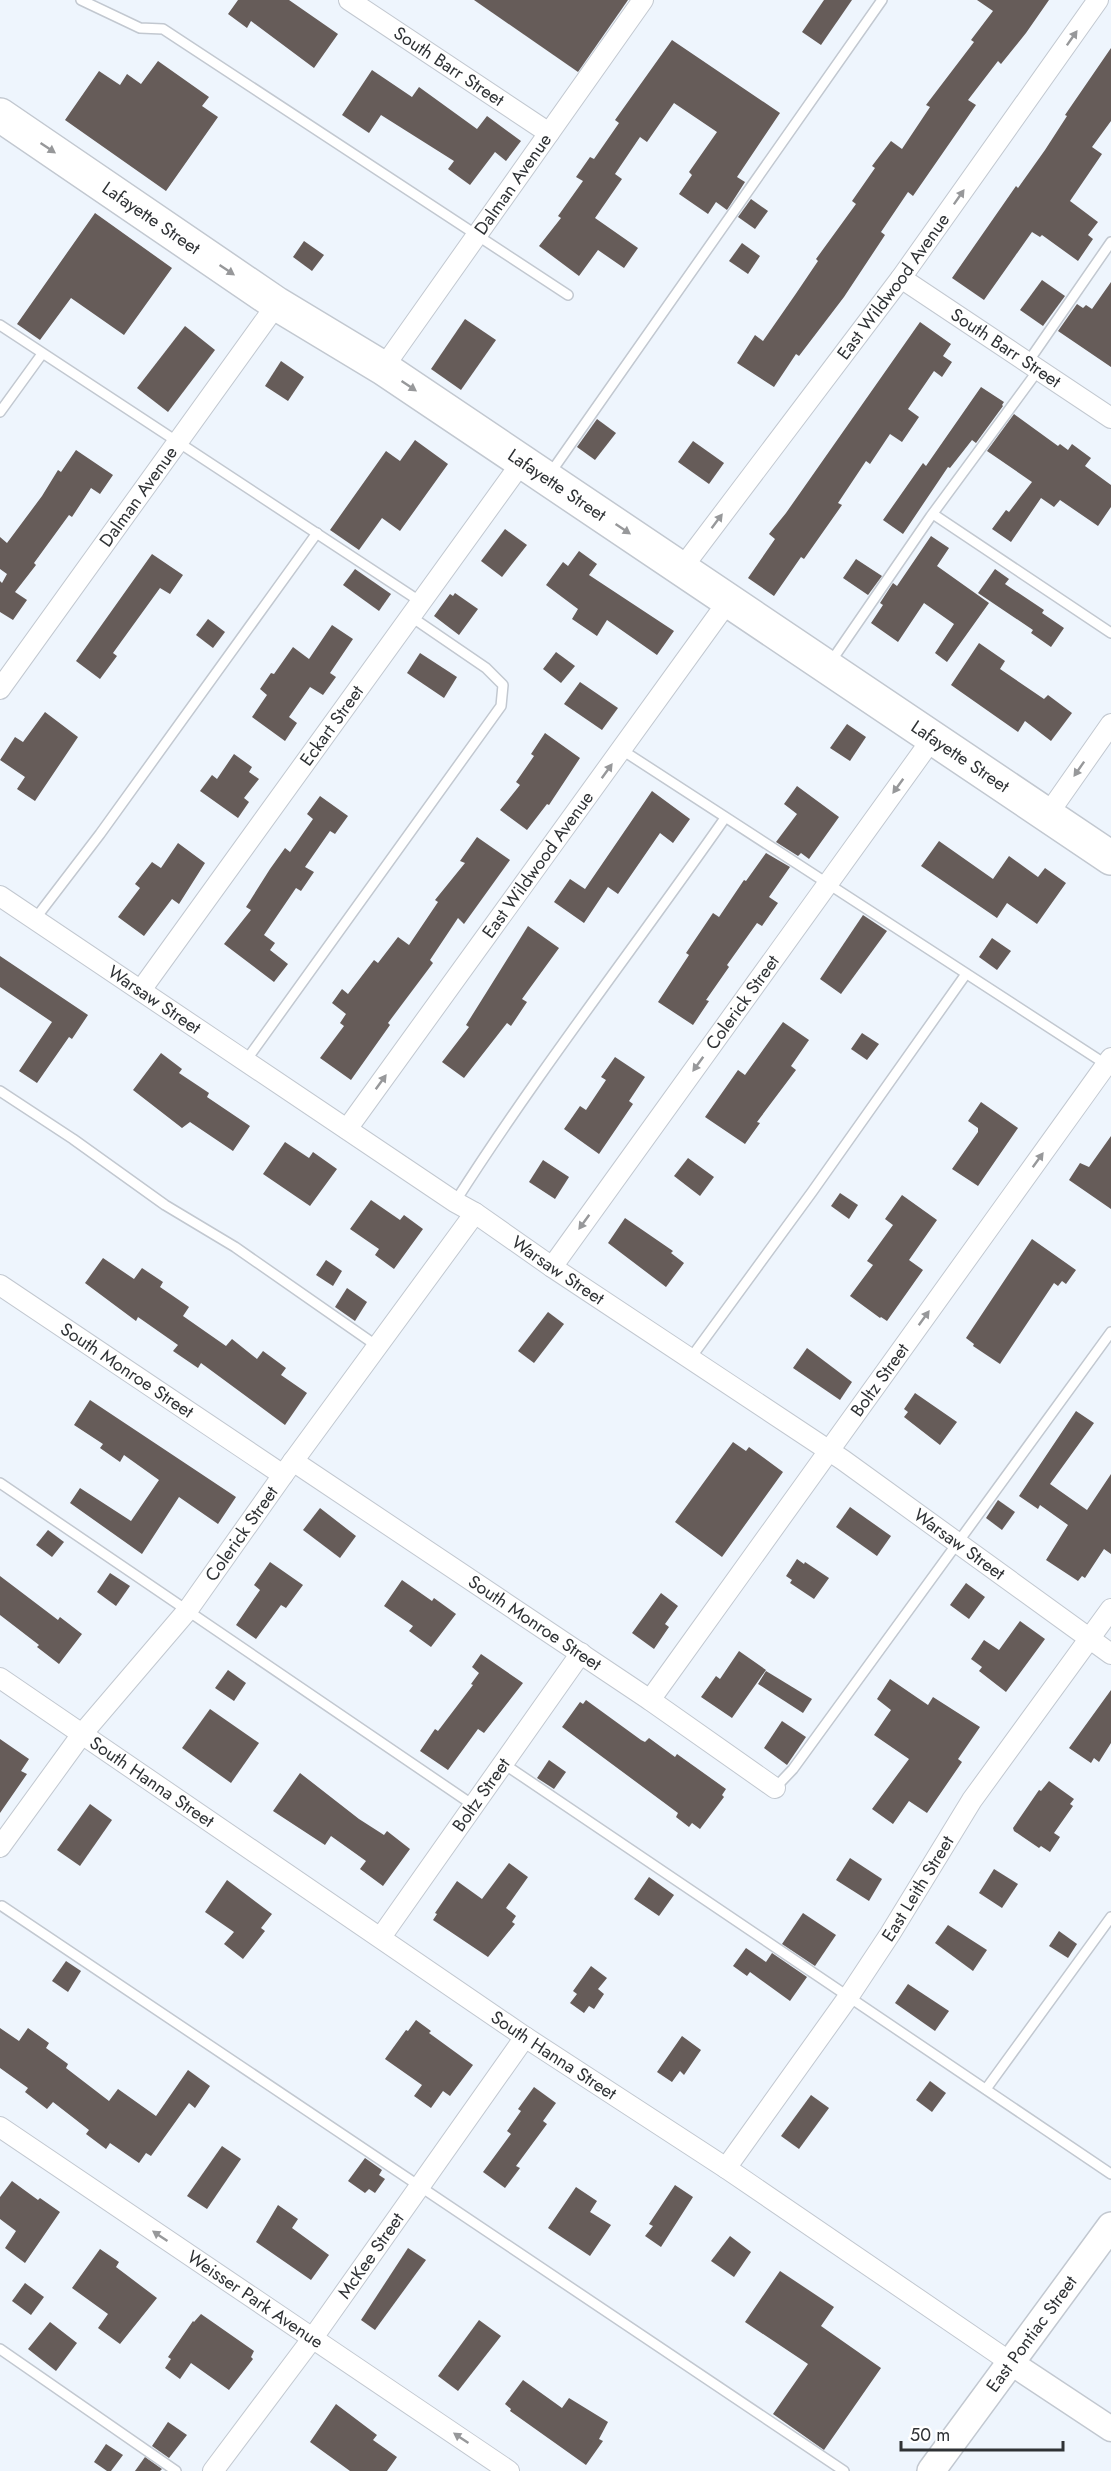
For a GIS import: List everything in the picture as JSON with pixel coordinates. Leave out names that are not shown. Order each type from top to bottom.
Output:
[{"type":"highway","name":"Lafayette Street","points":[[2,120],[277,304],[382,368],[1111,858]]},
{"type":"main road","name":"East Pontiac Street","points":[[931,2471],[1111,2226]]},
{"type":"street","name":"South Barr Street","points":[[349,0],[549,133]]},
{"type":"street","name":"Dalman Avenue","points":[[382,368],[643,0]]},
{"type":"street","name":"East Wildwood Avenue","points":[[682,568],[901,278],[1098,0]]},
{"type":"street","name":"South Barr Street","points":[[901,278],[1111,417]]},
{"type":"street","name":"Dalman Avenue","points":[[0,689],[277,304]]},
{"type":"street","name":"Eckart Street","points":[[141,990],[415,609],[534,470]]},
{"type":"street","name":"East Wildwood Avenue","points":[[347,1129],[729,600]]},
{"type":"street","points":[[1048,814],[1111,723]]},
{"type":"street","name":"Colerick Street","points":[[552,1267],[932,739]]},
{"type":"street","name":"Warsaw Street","points":[[0,896],[828,1450],[1111,1654]]},
{"type":"street","name":"Boltz Street","points":[[650,1700],[828,1450],[1110,1064]]},
{"type":"street","name":"Colerick Street","points":[[0,1847],[82,1734],[188,1611],[288,1468],[475,1213]]},
{"type":"street","name":"South Monroe Street","points":[[0,1286],[581,1653],[775,1788]]},
{"type":"street","name":"East Leith Street","points":[[726,2168],[849,1996],[890,1934],[966,1808],[1111,1610]]},
{"type":"street","name":"Boltz Street","points":[[381,1937],[581,1653]]},
{"type":"street","name":"South Hanna Street","points":[[0,1678],[525,2037],[726,2168],[1111,2429]]},
{"type":"street","name":"McKee Street","points":[[213,2471],[312,2339],[525,2037]]},
{"type":"street","name":"Weisser Park Avenue","points":[[0,2127],[509,2471]]},
{"type":"lane","points":[[81,0],[140,28],[163,29],[568,295]]},
{"type":"lane","points":[[534,470],[882,0]]},
{"type":"lane","points":[[828,667],[1033,365],[1111,242]]},
{"type":"lane","points":[[0,325],[317,533],[415,609],[486,668],[502,685],[501,706],[245,1062]]},
{"type":"lane","points":[[0,412],[42,354]]},
{"type":"lane","points":[[933,514],[1111,633]]},
{"type":"lane","points":[[35,919],[100,834],[317,533]]},
{"type":"lane","points":[[622,750],[966,974],[1110,1064]]},
{"type":"lane","points":[[455,1202],[562,1041],[632,950],[725,818]]},
{"type":"lane","points":[[690,1359],[838,1156],[966,974]]},
{"type":"lane","points":[[0,1091],[73,1139],[165,1205],[235,1247],[377,1346]]},
{"type":"lane","points":[[775,1788],[792,1769],[1111,1332]]},
{"type":"lane","points":[[0,1483],[473,1805]]},
{"type":"lane","points":[[504,1764],[1111,2175]]},
{"type":"lane","points":[[2,1906],[844,2471]]},
{"type":"lane","points":[[986,2089],[1111,1917]]},
{"type":"lane","points":[[0,2349],[176,2471]]},
{"type":"building","points":[[238,0],[289,0],[338,34],[314,68],[251,21],[247,28],[228,14]]},
{"type":"building","points":[[474,0],[628,0],[578,72]]},
{"type":"building","points":[[824,0],[852,0],[821,45],[802,32]]},
{"type":"building","points":[[977,0],[1049,0],[1001,64],[998,61],[968,100],[976,105],[913,196],[908,192],[881,232],[885,235],[844,297],[799,356],[796,354],[774,387],[737,363],[755,335],[763,341],[795,295],[818,261],[816,259],[856,204],[852,201],[875,168],[872,166],[891,141],[902,149],[930,107],[926,105],[974,42],[971,40],[993,11]]},
{"type":"building","points":[[672,40],[780,113],[737,177],[745,182],[727,210],[716,202],[708,214],[679,194],[692,175],[689,172],[717,132],[674,103],[647,142],[640,137],[615,174],[622,179],[595,218],[638,248],[624,268],[598,250],[579,276],[539,246],[561,218],[558,216],[583,181],[576,177],[590,157],[594,159],[619,123],[615,120]]},
{"type":"building","points":[[1111,48],[1111,121],[1092,147],[1102,154],[1070,201],[1098,222],[1088,235],[1093,239],[1078,261],[1042,235],[1040,237],[1032,232],[984,300],[952,278],[1016,186],[1018,188],[1045,150],[1067,116],[1065,115]]},
{"type":"building","points":[[158,61],[209,97],[202,106],[218,117],[166,191],[65,120],[99,71],[120,85],[127,74],[141,84]]},
{"type":"building","points":[[372,70],[412,97],[419,87],[477,129],[487,116],[521,141],[506,161],[495,152],[470,185],[448,169],[454,161],[381,115],[369,133],[342,115]]},
{"type":"building","points":[[751,199],[768,211],[755,229],[738,217]]},
{"type":"building","points":[[95,213],[172,268],[124,335],[71,298],[40,340],[17,324]]},
{"type":"building","points":[[304,241],[324,255],[312,271],[293,257]]},
{"type":"building","points":[[742,243],[760,256],[748,274],[729,261]]},
{"type":"building","points":[[1042,280],[1065,296],[1043,326],[1020,310]]},
{"type":"building","points":[[1111,282],[1111,367],[1058,331],[1077,304],[1083,308],[1086,305],[1092,309]]},
{"type":"building","points":[[465,319],[496,340],[461,390],[431,369]]},
{"type":"building","points":[[920,322],[951,344],[943,356],[952,362],[942,377],[934,371],[908,409],[919,417],[902,442],[890,434],[870,464],[866,461],[838,503],[842,505],[804,559],[801,557],[774,596],[748,578],[775,539],[769,534]]},
{"type":"building","points":[[185,326],[215,350],[168,412],[137,388]]},
{"type":"building","points":[[281,361],[304,377],[288,401],[265,386]]},
{"type":"building","points":[[981,387],[1004,402],[1003,406],[976,443],[972,440],[950,468],[948,467],[903,534],[883,520],[923,463],[926,466]]},
{"type":"building","points":[[1014,414],[1058,446],[1060,444],[1068,450],[1072,444],[1091,458],[1085,466],[1111,485],[1111,507],[1098,526],[1060,500],[1054,507],[1041,498],[1011,542],[992,529],[1006,510],[1009,512],[1032,482],[987,451]]},
{"type":"building","points":[[597,419],[616,433],[595,460],[577,447]]},
{"type":"building","points":[[415,440],[448,464],[400,531],[382,518],[359,550],[330,530],[386,451],[400,461]]},
{"type":"building","points":[[693,441],[724,463],[709,484],[678,462]]},
{"type":"building","points":[[76,450],[113,475],[100,494],[91,488],[72,517],[69,515],[34,563],[36,565],[15,592],[27,600],[13,620],[0,612],[0,581],[2,583],[7,574],[0,569],[0,537],[7,543],[58,470],[61,472]]},
{"type":"building","points":[[505,529],[527,545],[502,577],[481,561]]},
{"type":"building","points":[[931,536],[949,548],[937,566],[989,603],[947,662],[935,653],[954,624],[924,603],[898,642],[871,623],[883,605],[880,603],[893,583],[897,586]]},
{"type":"building","points":[[579,551],[597,564],[589,575],[674,631],[657,655],[607,620],[597,636],[572,619],[578,609],[546,585],[563,562],[568,566]]},
{"type":"building","points":[[152,554],[183,575],[170,594],[160,588],[113,653],[117,656],[100,679],[76,661]]},
{"type":"building","points":[[856,559],[882,576],[868,595],[843,578]]},
{"type":"building","points":[[355,569],[391,594],[379,611],[343,585]]},
{"type":"building","points":[[995,569],[1009,579],[1005,584],[1044,610],[1042,613],[1064,628],[1051,647],[1031,633],[1033,630],[978,593]]},
{"type":"building","points":[[455,593],[478,609],[459,635],[434,616],[450,594],[453,596]]},
{"type":"building","points":[[208,619],[225,632],[213,648],[196,635]]},
{"type":"building","points":[[332,625],[353,639],[330,673],[336,677],[323,695],[310,687],[289,717],[297,723],[285,741],[252,717],[267,695],[260,689],[293,647],[309,659]]},
{"type":"building","points":[[979,643],[1005,661],[1000,669],[1044,699],[1048,695],[1072,713],[1051,741],[1025,721],[1018,732],[951,685]]},
{"type":"building","points":[[556,652],[575,666],[561,683],[543,669]]},
{"type":"building","points":[[420,653],[457,677],[444,698],[407,673]]},
{"type":"building","points":[[580,682],[618,708],[602,730],[564,704]]},
{"type":"building","points":[[45,712],[78,737],[35,801],[17,789],[25,777],[0,760],[15,737],[23,742]]},
{"type":"building","points":[[847,724],[866,737],[850,761],[830,748]]},
{"type":"building","points":[[545,733],[580,758],[549,805],[547,804],[527,830],[500,810],[520,785],[516,782],[534,756],[531,754]]},
{"type":"building","points":[[234,754],[252,767],[249,772],[259,779],[244,798],[249,802],[238,818],[200,791],[212,775],[217,779]]},
{"type":"building","points":[[797,786],[839,817],[809,859],[801,853],[798,856],[776,842],[797,814],[784,804]]},
{"type":"building","points":[[652,791],[690,819],[673,843],[660,833],[618,894],[608,887],[584,923],[554,902],[570,879],[585,889]]},
{"type":"building","points":[[320,796],[348,816],[335,834],[330,831],[305,867],[314,872],[301,891],[296,888],[264,935],[275,943],[270,950],[288,964],[274,982],[224,944],[251,910],[246,907],[270,869],[285,848],[290,852],[313,819],[307,814]]},
{"type":"building","points":[[477,837],[510,860],[464,924],[458,918],[430,960],[433,963],[388,1023],[390,1025],[351,1080],[320,1058],[344,1026],[340,1023],[346,1014],[332,1003],[342,989],[348,994],[374,960],[378,963],[398,937],[409,945],[438,902],[435,900],[465,863],[460,861]]},
{"type":"building","points":[[939,841],[993,879],[1009,856],[1038,877],[1045,868],[1066,883],[1037,924],[1007,903],[997,918],[921,866]]},
{"type":"building","points":[[178,843],[205,863],[179,904],[172,899],[144,936],[118,917],[140,888],[135,884],[152,862],[161,868]]},
{"type":"building","points":[[766,853],[790,867],[769,897],[778,903],[762,926],[757,923],[727,965],[729,967],[706,1000],[709,1001],[693,1025],[658,1002],[689,955],[686,953],[713,913],[719,917]]},
{"type":"building","points":[[863,915],[887,931],[841,994],[820,979]]},
{"type":"building","points":[[528,926],[559,948],[522,999],[527,1002],[511,1026],[507,1023],[464,1078],[442,1062],[469,1027],[466,1025]]},
{"type":"building","points":[[992,938],[1011,951],[997,970],[979,957]]},
{"type":"building","points":[[0,956],[88,1015],[72,1039],[69,1037],[37,1083],[19,1071],[52,1022],[0,987]]},
{"type":"building","points":[[783,1022],[809,1040],[791,1066],[796,1070],[757,1122],[760,1123],[745,1144],[705,1117],[738,1070],[745,1075]]},
{"type":"building","points":[[862,1033],[879,1044],[867,1060],[851,1049]]},
{"type":"building","points":[[161,1053],[182,1069],[179,1073],[209,1093],[207,1097],[250,1126],[233,1151],[190,1122],[182,1128],[133,1090]]},
{"type":"building","points":[[615,1057],[645,1077],[629,1101],[633,1104],[599,1154],[564,1129],[580,1106],[586,1110],[606,1080],[601,1077]]},
{"type":"building","points":[[981,1102],[1018,1128],[978,1186],[952,1169],[978,1132],[978,1128],[968,1121]]},
{"type":"building","points":[[1111,1136],[1111,1209],[1069,1180],[1080,1163],[1089,1167]]},
{"type":"building","points":[[285,1142],[309,1158],[313,1152],[337,1169],[310,1206],[263,1174]]},
{"type":"building","points":[[688,1158],[714,1177],[700,1196],[674,1176]]},
{"type":"building","points":[[543,1160],[569,1177],[555,1199],[529,1182]]},
{"type":"building","points":[[840,1193],[858,1205],[849,1219],[831,1206]]},
{"type":"building","points":[[902,1195],[937,1220],[909,1260],[923,1270],[887,1321],[850,1296],[873,1265],[867,1261],[893,1225],[885,1219]]},
{"type":"building","points":[[371,1200],[400,1220],[404,1215],[423,1229],[394,1269],[375,1255],[379,1249],[350,1229]]},
{"type":"building","points":[[625,1218],[673,1251],[671,1253],[684,1263],[666,1287],[608,1243]]},
{"type":"building","points":[[1032,1239],[1076,1270],[1066,1284],[1062,1281],[1058,1286],[1054,1283],[1000,1364],[973,1346],[974,1344],[966,1338]]},
{"type":"building","points":[[103,1258],[134,1279],[142,1268],[163,1282],[160,1287],[189,1307],[183,1316],[226,1346],[232,1339],[257,1359],[263,1351],[286,1368],[281,1375],[307,1393],[285,1425],[201,1363],[198,1368],[173,1351],[178,1345],[138,1317],[136,1321],[85,1283]]},
{"type":"building","points":[[326,1260],[342,1271],[333,1286],[316,1275]]},
{"type":"building","points":[[347,1288],[367,1302],[355,1321],[335,1307]]},
{"type":"building","points":[[548,1312],[564,1324],[534,1363],[518,1351]]},
{"type":"building","points":[[807,1348],[852,1382],[840,1400],[793,1368]]},
{"type":"building","points":[[915,1393],[957,1422],[940,1445],[904,1417],[908,1412],[904,1409]]},
{"type":"building","points":[[90,1400],[236,1497],[218,1524],[179,1497],[142,1554],[70,1503],[80,1488],[131,1521],[159,1480],[124,1455],[120,1462],[100,1448],[103,1444],[74,1425]]},
{"type":"building","points":[[1076,1411],[1094,1423],[1050,1484],[1087,1510],[1111,1474],[1111,1554],[1104,1549],[1085,1578],[1082,1576],[1078,1581],[1046,1560],[1068,1525],[1040,1505],[1038,1509],[1019,1496]]},
{"type":"building","points":[[733,1442],[746,1451],[749,1447],[783,1472],[722,1557],[675,1522]]},
{"type":"building","points":[[998,1500],[1015,1512],[1002,1530],[986,1518]]},
{"type":"building","points":[[850,1507],[891,1536],[877,1556],[836,1527]]},
{"type":"building","points":[[320,1508],[356,1536],[340,1558],[303,1530]]},
{"type":"building","points":[[48,1530],[64,1542],[52,1557],[36,1545]]},
{"type":"building","points":[[797,1559],[829,1578],[814,1599],[790,1583],[792,1580],[786,1576]]},
{"type":"building","points":[[270,1562],[303,1585],[286,1608],[281,1605],[256,1639],[236,1625],[260,1590],[254,1585]]},
{"type":"building","points":[[110,1573],[130,1586],[116,1606],[97,1592]]},
{"type":"building","points":[[0,1576],[58,1620],[60,1617],[82,1634],[59,1664],[37,1647],[39,1645],[0,1615]]},
{"type":"building","points":[[402,1580],[432,1601],[434,1598],[456,1614],[431,1647],[409,1631],[413,1626],[384,1606]]},
{"type":"building","points":[[966,1583],[985,1597],[969,1619],[950,1605]]},
{"type":"building","points":[[661,1593],[678,1606],[665,1624],[669,1627],[654,1649],[632,1633]]},
{"type":"building","points":[[1020,1621],[1045,1639],[1006,1692],[979,1671],[982,1667],[971,1659],[984,1640],[999,1650]]},
{"type":"building","points":[[739,1651],[766,1670],[732,1718],[701,1697],[716,1676],[720,1679]]},
{"type":"building","points":[[481,1654],[523,1683],[484,1733],[478,1729],[448,1770],[420,1751],[435,1729],[438,1731],[473,1685],[471,1684],[479,1673],[472,1667]]},
{"type":"building","points":[[228,1670],[246,1683],[234,1701],[215,1688]]},
{"type":"building","points":[[766,1671],[812,1699],[803,1713],[758,1684]]},
{"type":"building","points":[[890,1679],[928,1705],[933,1697],[980,1727],[958,1759],[962,1762],[927,1813],[909,1801],[893,1824],[872,1809],[909,1759],[874,1735],[891,1710],[877,1699]]},
{"type":"building","points":[[1111,1690],[1111,1743],[1099,1762],[1094,1758],[1091,1763],[1069,1748]]},
{"type":"building","points":[[586,1700],[641,1740],[645,1742],[649,1738],[675,1757],[677,1754],[726,1789],[722,1795],[724,1797],[700,1829],[692,1823],[689,1827],[676,1817],[678,1813],[562,1727],[580,1702],[583,1704]]},
{"type":"building","points":[[210,1709],[259,1743],[231,1783],[182,1748]]},
{"type":"building","points":[[782,1721],[806,1737],[787,1765],[764,1748]]},
{"type":"building","points":[[0,1739],[29,1759],[21,1771],[27,1774],[0,1813]]},
{"type":"building","points":[[549,1760],[566,1772],[554,1789],[537,1778]]},
{"type":"building","points":[[300,1773],[359,1819],[384,1835],[387,1831],[410,1849],[383,1886],[360,1869],[366,1861],[331,1836],[325,1845],[273,1811]]},
{"type":"building","points":[[1049,1781],[1074,1799],[1070,1804],[1073,1806],[1054,1833],[1060,1837],[1050,1852],[1041,1846],[1039,1848],[1013,1828],[1039,1790],[1041,1791]]},
{"type":"building","points":[[90,1804],[112,1820],[80,1866],[57,1850]]},
{"type":"building","points":[[850,1858],[882,1879],[869,1901],[836,1880]]},
{"type":"building","points":[[509,1863],[528,1877],[506,1908],[516,1916],[512,1922],[515,1924],[488,1957],[433,1920],[437,1914],[435,1913],[457,1881],[482,1899]]},
{"type":"building","points":[[994,1869],[1018,1884],[1002,1908],[979,1893]]},
{"type":"building","points":[[649,1877],[674,1895],[659,1916],[634,1899]]},
{"type":"building","points":[[227,1880],[272,1914],[261,1928],[265,1931],[243,1959],[224,1944],[234,1932],[205,1912]]},
{"type":"building","points":[[803,1913],[836,1935],[815,1966],[782,1944]]},
{"type":"building","points":[[948,1925],[987,1950],[973,1971],[935,1943]]},
{"type":"building","points":[[1059,1931],[1077,1944],[1068,1958],[1049,1946]]},
{"type":"building","points":[[746,1948],[766,1962],[772,1953],[807,1977],[790,2001],[750,1972],[747,1976],[733,1966]]},
{"type":"building","points":[[66,1961],[81,1971],[68,1992],[52,1981]]},
{"type":"building","points":[[591,1966],[607,1978],[598,1989],[604,1994],[594,2009],[589,2006],[584,2013],[570,2003],[577,1994],[573,1991]]},
{"type":"building","points":[[908,1984],[949,2011],[935,2031],[895,2003]]},
{"type":"building","points":[[416,2020],[431,2031],[429,2033],[473,2065],[450,2096],[443,2091],[431,2108],[414,2096],[422,2085],[385,2059]]},
{"type":"building","points":[[0,2028],[19,2041],[28,2028],[49,2043],[46,2048],[68,2064],[66,2068],[109,2101],[118,2089],[156,2116],[188,2070],[210,2086],[195,2108],[189,2103],[151,2156],[146,2153],[139,2163],[110,2143],[106,2149],[86,2134],[89,2130],[53,2102],[47,2109],[25,2092],[28,2088],[0,2068]]},
{"type":"building","points":[[682,2036],[701,2050],[684,2075],[680,2071],[672,2082],[657,2072]]},
{"type":"building","points":[[930,2081],[946,2093],[932,2112],[916,2100]]},
{"type":"building","points":[[534,2087],[556,2103],[543,2121],[547,2124],[516,2166],[520,2168],[505,2188],[483,2172],[511,2134],[507,2131],[521,2111],[518,2109]]},
{"type":"building","points":[[811,2095],[829,2108],[799,2149],[781,2136]]},
{"type":"building","points":[[222,2146],[241,2159],[207,2209],[187,2196]]},
{"type":"building","points":[[365,2158],[382,2170],[379,2175],[385,2179],[375,2193],[369,2189],[365,2193],[348,2181]]},
{"type":"building","points":[[12,2181],[38,2200],[40,2198],[60,2212],[25,2263],[5,2248],[16,2231],[0,2219],[0,2197]]},
{"type":"building","points":[[675,2185],[693,2197],[661,2247],[645,2236],[653,2226],[649,2224]]},
{"type":"building","points":[[576,2187],[597,2201],[590,2212],[611,2225],[590,2256],[548,2228]]},
{"type":"building","points":[[278,2205],[298,2219],[292,2228],[329,2255],[311,2280],[256,2242]]},
{"type":"building","points":[[730,2236],[751,2252],[734,2277],[711,2261]]},
{"type":"building","points":[[408,2248],[426,2260],[375,2330],[361,2320]]},
{"type":"building","points":[[100,2249],[119,2262],[116,2267],[157,2298],[120,2344],[98,2328],[108,2314],[72,2288]]},
{"type":"building","points":[[780,2271],[834,2307],[821,2326],[881,2368],[824,2450],[773,2414],[808,2364],[745,2322]]},
{"type":"building","points":[[25,2283],[44,2297],[31,2315],[12,2301]]},
{"type":"building","points":[[201,2314],[254,2351],[251,2357],[253,2359],[229,2390],[191,2363],[180,2379],[165,2368],[171,2359],[168,2357],[193,2321]]},
{"type":"building","points":[[479,2320],[501,2336],[458,2391],[438,2376]]},
{"type":"building","points":[[50,2322],[77,2343],[56,2371],[28,2349]]},
{"type":"building","points":[[523,2380],[562,2408],[569,2398],[608,2422],[599,2439],[603,2441],[586,2465],[510,2411],[511,2409],[505,2404]]},
{"type":"building","points":[[336,2404],[377,2435],[373,2440],[397,2457],[387,2471],[350,2471],[310,2442]]},
{"type":"building","points":[[168,2422],[187,2435],[169,2458],[152,2446]]},
{"type":"building","points":[[106,2444],[123,2455],[111,2471],[107,2471],[94,2462]]},
{"type":"building","points":[[145,2457],[162,2469],[160,2471],[135,2471]]}]
